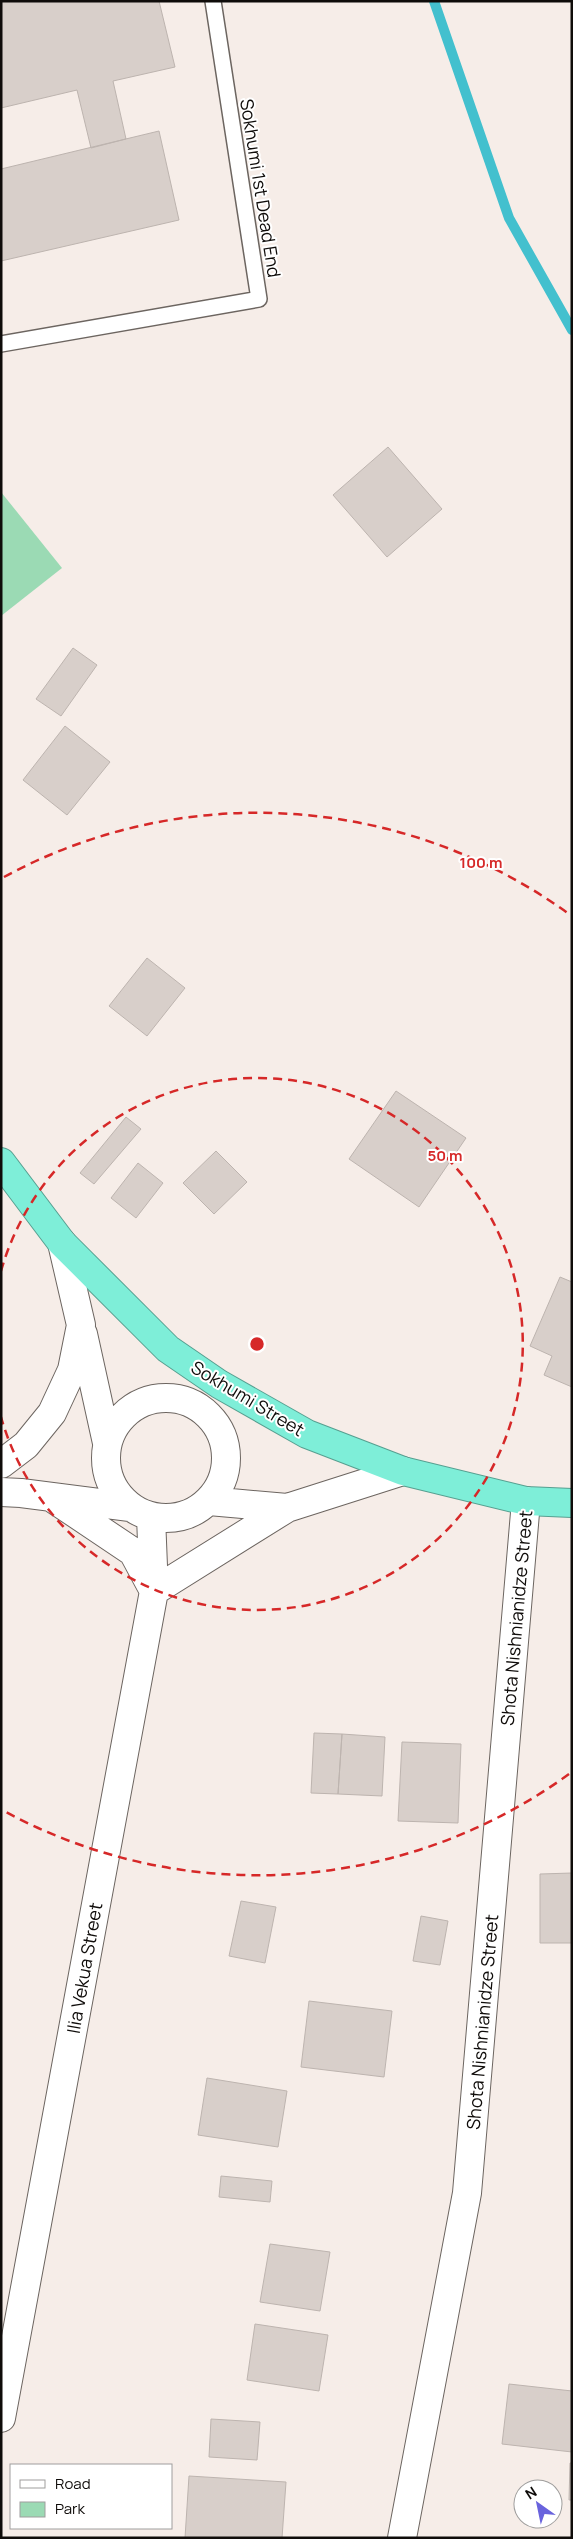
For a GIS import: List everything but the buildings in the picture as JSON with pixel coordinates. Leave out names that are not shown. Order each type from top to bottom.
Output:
[{"type":"highway","name":"Sokhumi Street","points":[[1,1162],[62,1243],[168,1349],[219,1384],[307,1434],[403,1471],[526,1501],[572,1503]]},
{"type":"street","points":[[62,1243],[108,1443]]},
{"type":"street","points":[[1,1464],[26,1445],[52,1413],[72,1370],[81,1325]]},
{"type":"street","points":[[203,1410],[219,1384]]},
{"type":"street","points":[[1,1492],[52,1497],[140,1512],[166,1519],[182,1517],[196,1511],[209,1501],[221,1484],[226,1465],[226,1444],[217,1425],[203,1410],[186,1400],[166,1397],[147,1400],[129,1410],[115,1424],[108,1443],[105,1460],[108,1478],[117,1494],[140,1512]]},
{"type":"street","points":[[52,1497],[133,1552],[154,1591],[287,1508],[403,1471]]},
{"type":"street","points":[[209,1501],[287,1508]]},
{"type":"street","name":"Shota Nishnianidze Street","points":[[402,2538],[467,2193],[526,1501]]},
{"type":"street","name":"Ilia Vekua Street","points":[[1,2418],[154,1591],[140,1512]]},
{"type":"lane","name":"Sokhumi 1st Dead End","points":[[1,344],[259,299],[213,1]]},
{"type":"green space","points":[[1,492],[62,568],[1,616]]},
{"type":"waterway","points":[[434,1],[509,218],[572,330]]}]
